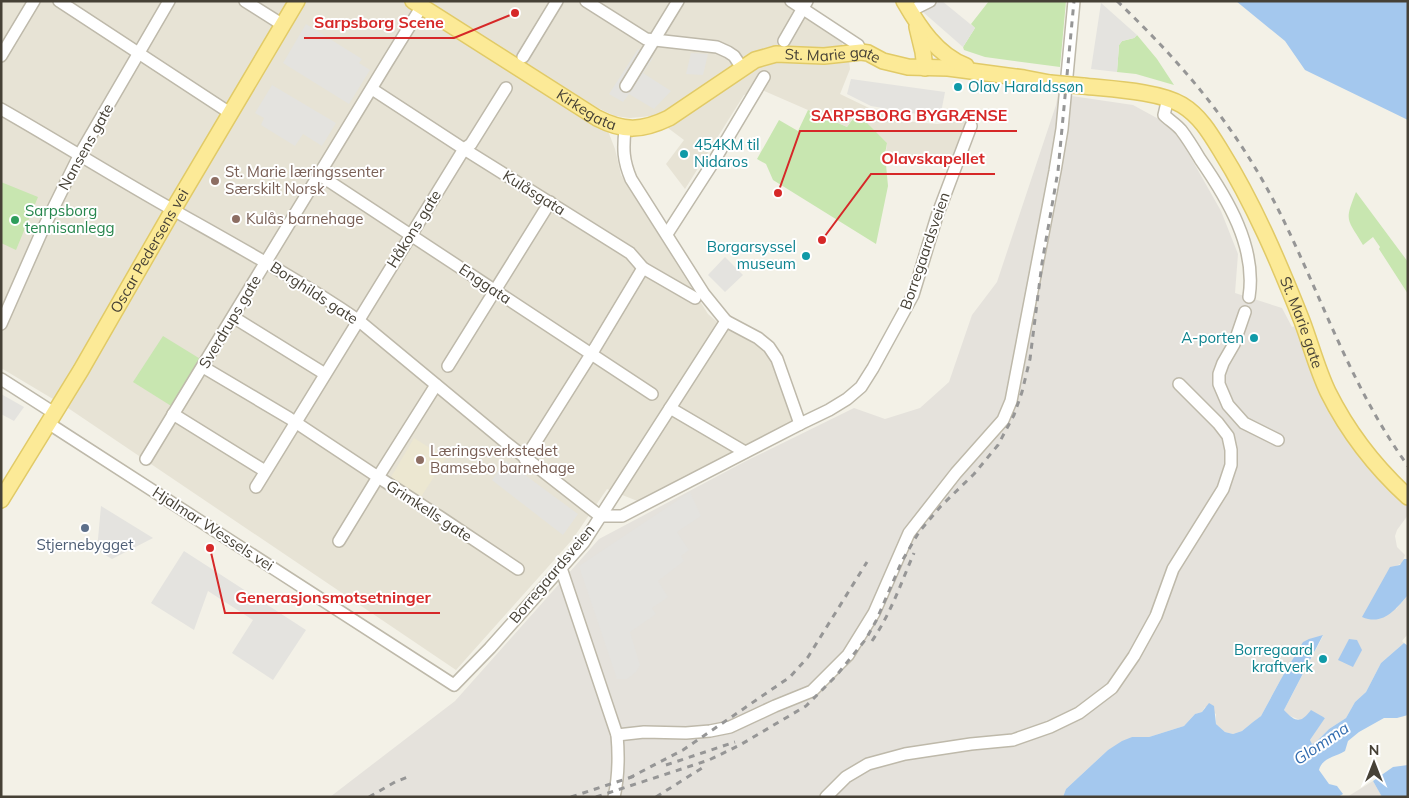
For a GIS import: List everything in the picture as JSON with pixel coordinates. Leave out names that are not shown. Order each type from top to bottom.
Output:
[{"type":"main road","name":"Oscar Pedersens vei","points":[[1,500],[297,1]]},
{"type":"main road","name":"Kirkegata","points":[[418,4],[597,118],[625,129]]},
{"type":"main road","points":[[910,12],[923,52],[925,68]]},
{"type":"main road","points":[[910,12],[946,56],[960,64],[989,74]]},
{"type":"main road","name":"St. Marie gate","points":[[625,129],[642,128],[669,118],[755,60],[776,54],[824,56],[861,52],[894,64],[925,68],[948,68],[1135,93],[1166,101],[1212,138],[1240,183],[1272,247],[1328,391],[1349,429],[1372,461],[1408,497]]},
{"type":"main road","name":"St. Marie gate","points":[[925,68],[948,76],[1024,84],[1050,83]]},
{"type":"street","points":[[1,56],[34,1]]},
{"type":"street","points":[[59,1],[230,113]]},
{"type":"street","name":"Nansens gate","points":[[1,324],[42,231],[80,154],[169,1]]},
{"type":"street","points":[[245,1],[283,25]]},
{"type":"street","points":[[523,57],[557,1]]},
{"type":"street","points":[[586,1],[646,39],[717,47],[734,56],[742,68]]},
{"type":"street","points":[[626,86],[678,1]]},
{"type":"street","points":[[791,1],[805,5],[858,45],[861,52]]},
{"type":"street","points":[[910,12],[930,1]]},
{"type":"street","points":[[617,735],[644,732],[686,733],[710,731],[730,726],[812,691],[848,655],[874,613],[909,533],[956,472],[1003,420],[1010,401],[1055,171],[1062,129],[1074,1]]},
{"type":"street","name":"Sverdrups gate","points":[[146,458],[203,367],[318,174],[372,89],[418,4]]},
{"type":"street","points":[[784,41],[805,5]]},
{"type":"street","points":[[667,234],[714,161],[764,77]]},
{"type":"street","name":"Håkons gate","points":[[256,487],[464,149],[471,144],[506,88]]},
{"type":"street","name":"Kulåsgata","points":[[372,89],[630,253],[643,268],[695,298]]},
{"type":"street","points":[[1166,101],[1164,115],[1181,130],[1219,186],[1236,220],[1248,253],[1251,283],[1249,297]]},
{"type":"street","name":"Borghilds gate","points":[[1,109],[265,262],[358,320],[525,458],[600,516]]},
{"type":"street","name":"Borregaardsveien","points":[[454,685],[490,648],[584,542],[600,516],[622,516],[829,410],[847,399],[860,387],[874,368],[913,295],[936,216],[971,126]]},
{"type":"street","name":"Kirkegata","points":[[625,129],[623,151],[626,166],[632,179],[704,294],[726,321]]},
{"type":"street","name":"Enggata","points":[[318,174],[412,234],[652,394]]},
{"type":"street","points":[[448,366],[550,202]]},
{"type":"street","points":[[525,458],[643,268]]},
{"type":"street","points":[[1245,312],[1234,344],[1218,374],[1219,384],[1228,405],[1244,423],[1278,440]]},
{"type":"street","points":[[233,317],[325,374]]},
{"type":"street","points":[[600,516],[726,321],[758,338],[769,347],[777,359],[800,424]]},
{"type":"street","points":[[203,367],[296,423],[378,477],[436,385]]},
{"type":"street","name":"Hjalmar Wessels vei","points":[[1,379],[51,418],[454,685]]},
{"type":"street","points":[[826,797],[846,777],[868,764],[905,754],[1012,740],[1050,727],[1079,713],[1098,701],[1112,688],[1134,656],[1156,616],[1173,569],[1223,489],[1231,465],[1231,450],[1228,436],[1218,422],[1179,384]]},
{"type":"street","points":[[670,408],[745,452]]},
{"type":"street","points":[[173,414],[265,471]]},
{"type":"street","name":"Grimkells gate","points":[[339,541],[378,477],[518,569]]},
{"type":"street","points":[[561,568],[617,735],[620,763],[614,797]]},
{"type":"shaded area","points":[[1,1],[402,1],[608,131],[615,149],[621,175],[708,314],[716,321],[769,353],[794,423],[640,502],[607,489],[572,540],[456,670],[68,408],[1,368]]},
{"type":"shaded area","points":[[426,1],[798,1],[794,9],[841,41],[849,60],[850,69],[840,94],[894,120],[937,124],[971,120],[951,166],[886,152],[887,143],[856,113],[847,127],[762,90],[744,95],[685,189],[666,164],[684,140],[652,116],[630,118],[615,116],[598,108]]},
{"type":"shaded area","points":[[940,1],[975,28],[963,47],[923,12]]},
{"type":"shaded area","points":[[1101,3],[1137,35],[1134,38],[1122,41],[1119,45],[1117,72],[1091,69]]},
{"type":"shaded area","points":[[306,24],[362,59],[359,63],[370,70],[349,104],[283,63]]},
{"type":"shaded area","points":[[638,49],[653,58],[643,73],[671,91],[654,109],[629,94],[623,102],[609,94]]},
{"type":"shaded area","points":[[691,53],[708,54],[703,75],[686,74]]},
{"type":"shaded area","points":[[851,79],[945,92],[940,118],[871,106],[847,94]]},
{"type":"shaded area","points":[[272,85],[336,123],[322,146],[303,134],[295,146],[261,125],[264,118],[255,113]]},
{"type":"shaded area","points":[[1058,94],[1133,105],[1166,123],[1182,142],[1221,211],[1238,254],[1235,293],[1282,308],[1292,327],[1296,326],[1325,403],[1342,433],[1374,474],[1408,506],[1408,515],[1395,536],[1397,547],[1405,555],[1402,563],[1394,567],[1396,609],[1408,595],[1408,634],[1402,641],[1404,643],[1381,663],[1366,692],[1355,702],[1346,718],[1329,729],[1312,744],[1310,740],[1325,717],[1300,720],[1288,715],[1284,710],[1323,636],[1298,650],[1261,716],[1242,731],[1233,734],[1225,732],[1216,724],[1216,714],[1205,707],[1202,712],[1195,714],[1184,726],[1149,737],[1132,737],[1108,750],[1066,789],[1063,797],[330,797],[455,701],[599,539],[746,461],[854,408],[885,419],[920,408],[949,382],[972,315],[997,282]]},
{"type":"shaded area","points":[[725,257],[743,275],[725,292],[708,275]]},
{"type":"shaded area","points":[[1,394],[24,407],[14,421],[1,414]]},
{"type":"shaded area","points":[[414,438],[446,458],[421,497],[391,477]]},
{"type":"shaded area","points":[[506,461],[578,514],[563,535],[492,480]]},
{"type":"shaded area","points":[[690,492],[701,516],[677,532],[689,550],[681,556],[684,561],[658,581],[668,597],[652,608],[656,614],[630,632],[640,665],[636,672],[627,679],[617,679],[579,566]]},
{"type":"shaded area","points":[[101,506],[153,538],[112,559],[97,550]]},
{"type":"shaded area","points":[[184,551],[306,630],[273,680],[232,653],[253,620],[208,591],[194,630],[151,603]]},
{"type":"shaded area","points":[[1373,781],[1382,797],[1347,797]]},
{"type":"green space","points":[[989,1],[1066,1],[1060,67],[985,57],[964,50],[963,47],[975,28],[971,24]]},
{"type":"green space","points":[[1137,35],[1157,59],[1174,85],[1136,74],[1117,72],[1119,45],[1122,41],[1134,38]]},
{"type":"green space","points":[[808,110],[847,127],[857,113],[887,143],[885,154],[888,186],[876,244],[773,180],[766,164],[757,159],[779,120],[798,131]]},
{"type":"green space","name":"Sarpsborg tennisanlegg","points":[[1,182],[38,197],[16,250],[1,243]]},
{"type":"green space","points":[[1356,192],[1408,262],[1408,294],[1373,237],[1363,245],[1351,224],[1349,215]]},
{"type":"green space","points":[[163,336],[202,360],[176,409],[133,382]]},
{"type":"water","points":[[1236,1],[1408,1],[1408,120],[1305,70],[1285,41]]},
{"type":"water","points":[[1404,559],[1408,559],[1408,595],[1393,611],[1382,618],[1369,619],[1362,617],[1390,567],[1400,565]]},
{"type":"water","name":"Glomma","points":[[1323,635],[1284,710],[1298,720],[1311,710],[1325,718],[1310,740],[1312,744],[1329,729],[1346,718],[1355,702],[1366,692],[1381,663],[1404,643],[1408,646],[1408,715],[1397,718],[1384,718],[1359,732],[1348,741],[1345,751],[1326,760],[1319,770],[1329,784],[1337,786],[1343,794],[1338,797],[1063,797],[1066,789],[1108,750],[1132,737],[1149,737],[1184,726],[1195,714],[1202,712],[1209,703],[1214,706],[1216,724],[1225,732],[1233,734],[1242,731],[1261,716],[1303,642]]},
{"type":"water","points":[[1349,639],[1357,640],[1362,650],[1353,667],[1338,660]]},
{"type":"water","points":[[1408,765],[1408,797],[1382,797],[1373,781],[1393,767]]},
{"type":"railway","points":[[596,797],[709,760],[740,745],[806,706],[836,676],[866,639],[876,621],[902,561],[919,532],[941,506],[974,474],[998,445],[1014,415],[1030,359],[1042,263],[1058,171],[1074,1]]},
{"type":"railway","points":[[1117,1],[1187,74],[1228,126],[1246,153],[1280,213],[1370,406],[1408,466]]},
{"type":"railway","points":[[872,641],[890,609],[914,553]]},
{"type":"railway","points":[[629,778],[683,750],[790,677],[808,657],[867,562]]},
{"type":"railway","points":[[666,765],[735,742]]},
{"type":"railway","points":[[656,797],[702,768]]},
{"type":"railway","points":[[369,797],[410,776]]},
{"type":"railway","points":[[571,797],[635,776]]},
{"type":"place","name":"Sarpsborg Scene","points":[[515,13]]},
{"type":"place","name":"Olav Haraldssøn","points":[[958,87]]},
{"type":"place","name":"454KM til Nidaros","points":[[684,154]]},
{"type":"place","name":"St. Marie læringssenter Særskilt Norsk","points":[[215,181]]},
{"type":"place","name":"SARPSBORG BYGRÆNSE","points":[[778,193]]},
{"type":"place","name":"Kulås barnehage","points":[[236,219]]},
{"type":"place","name":"Sarpsborg tennisanlegg","points":[[15,220]]},
{"type":"place","name":"Olavskapellet","points":[[822,240]]},
{"type":"place","name":"Borgarsyssel museum","points":[[806,256]]},
{"type":"place","name":"A-porten","points":[[1254,338]]},
{"type":"place","name":"Læringsverkstedet Bamsebo barnehage","points":[[420,460]]},
{"type":"place","name":"Stjernebygget","points":[[85,528]]},
{"type":"place","name":"Generasjonsmotsetninger","points":[[210,548]]},
{"type":"place","name":"Borregaard kraftverk","points":[[1323,659]]}]
